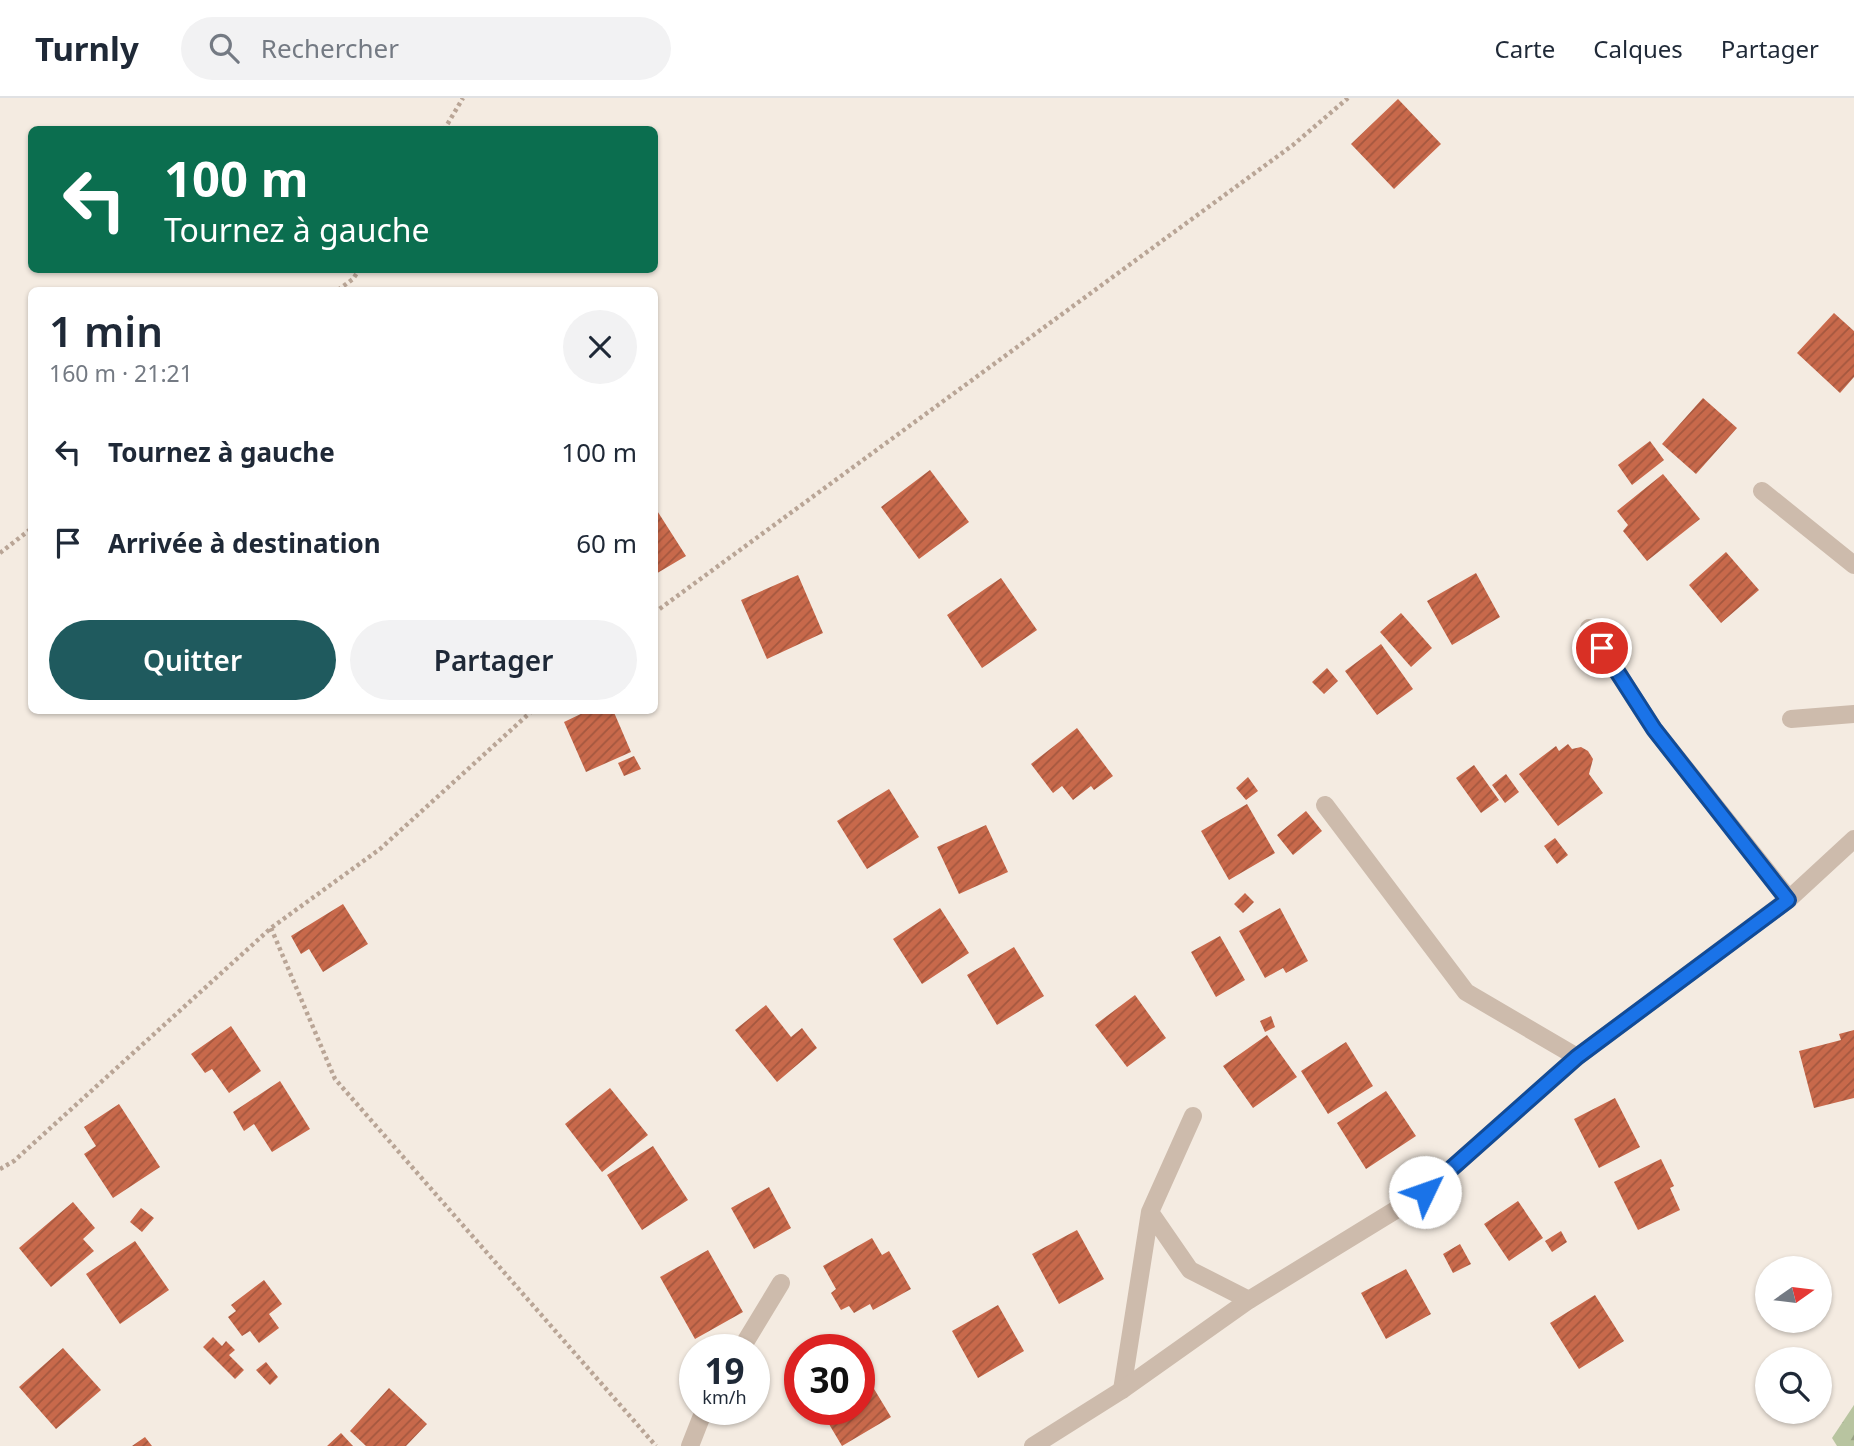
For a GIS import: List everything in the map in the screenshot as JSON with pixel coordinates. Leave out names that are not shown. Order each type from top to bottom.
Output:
[{"type":"street","points":[[1762,491],[1854,565]]},
{"type":"street","points":[[1589,628],[1654,729],[1788,900]]},
{"type":"street","points":[[1791,719],[1854,714]]},
{"type":"street","points":[[1325,805],[1466,992],[1577,1057]]},
{"type":"street","points":[[1033,1446],[1122,1390],[1249,1300],[1425,1192],[1577,1057],[1788,900],[1854,839]]},
{"type":"street","points":[[1122,1390],[1150,1212],[1193,1116]]},
{"type":"street","points":[[1150,1212],[1190,1270],[1249,1300]]},
{"type":"street","points":[[750,1334],[780,1283]]},
{"type":"street","points":[[690,1446],[698,1425]]},
{"type":"path","points":[[446,126],[463,98]]},
{"type":"path","points":[[658,610],[1293,145],[1348,98]]},
{"type":"path","points":[[342,287],[357,273]]},
{"type":"path","points":[[0,553],[28,531]]},
{"type":"path","points":[[0,1169],[14,1161],[271,928],[380,849],[529,714]]},
{"type":"path","points":[[271,928],[335,1079],[656,1446]]},
{"type":"green space","points":[[1854,1405],[1854,1446],[1837,1446],[1832,1438]]},
{"type":"building","points":[[1398,99],[1441,144],[1394,189],[1351,144]]},
{"type":"building","points":[[1834,313],[1854,331],[1854,377],[1840,393],[1797,353]]},
{"type":"building","points":[[1703,398],[1737,428],[1696,474],[1662,444]]},
{"type":"building","points":[[1650,441],[1664,460],[1632,485],[1618,465]]},
{"type":"building","points":[[930,470],[969,522],[919,559],[881,507]]},
{"type":"building","points":[[1663,474],[1700,519],[1647,561],[1623,531],[1628,525],[1617,511]]},
{"type":"building","points":[[658,512],[686,556],[658,573]]},
{"type":"building","points":[[1726,552],[1759,590],[1721,623],[1689,585]]},
{"type":"building","points":[[1476,573],[1500,617],[1452,645],[1427,601]]},
{"type":"building","points":[[798,575],[823,633],[767,659],[741,600]]},
{"type":"building","points":[[1001,578],[1037,630],[982,668],[947,615]]},
{"type":"building","points":[[1401,613],[1432,648],[1411,667],[1380,632]]},
{"type":"building","points":[[1381,644],[1413,689],[1377,715],[1345,671]]},
{"type":"building","points":[[1327,668],[1338,681],[1324,694],[1312,682]]},
{"type":"building","points":[[581,714],[615,714],[631,752],[586,772],[564,722]]},
{"type":"building","points":[[1077,728],[1113,776],[1094,790],[1091,786],[1073,800],[1062,786],[1053,793],[1031,764]]},
{"type":"building","points":[[1568,744],[1572,749],[1581,747],[1588,751],[1593,759],[1589,774],[1603,793],[1558,826],[1519,774],[1556,746],[1559,751]]},
{"type":"building","points":[[634,756],[641,769],[624,776],[618,763]]},
{"type":"building","points":[[1474,765],[1499,800],[1481,813],[1456,778]]},
{"type":"building","points":[[1506,774],[1519,792],[1505,803],[1492,785]]},
{"type":"building","points":[[1248,777],[1258,791],[1246,800],[1236,788]]},
{"type":"building","points":[[889,789],[919,837],[867,869],[837,821]]},
{"type":"building","points":[[1247,804],[1275,853],[1229,880],[1201,831]]},
{"type":"building","points":[[1306,811],[1322,831],[1293,855],[1277,835]]},
{"type":"building","points":[[986,825],[1008,872],[959,894],[937,847]]},
{"type":"building","points":[[1555,838],[1568,855],[1557,864],[1544,846]]},
{"type":"building","points":[[1245,893],[1254,902],[1243,913],[1234,904]]},
{"type":"building","points":[[343,904],[368,944],[323,972],[309,949],[301,954],[291,936]]},
{"type":"building","points":[[940,908],[969,953],[922,984],[893,939]]},
{"type":"building","points":[[1280,908],[1308,961],[1286,973],[1283,968],[1265,978],[1239,931]]},
{"type":"building","points":[[1220,936],[1245,980],[1216,997],[1191,952]]},
{"type":"building","points":[[1014,947],[1044,996],[997,1025],[967,975]]},
{"type":"building","points":[[1135,995],[1166,1038],[1127,1067],[1095,1025]]},
{"type":"building","points":[[766,1005],[791,1037],[802,1028],[817,1048],[777,1082],[735,1030]]},
{"type":"building","points":[[1271,1016],[1275,1027],[1265,1032],[1260,1021]]},
{"type":"building","points":[[231,1026],[261,1071],[229,1093],[212,1069],[205,1073],[191,1054]]},
{"type":"building","points":[[1854,1030],[1854,1098],[1814,1108],[1799,1051],[1841,1040],[1839,1034]]},
{"type":"building","points":[[1267,1035],[1297,1077],[1253,1108],[1223,1066]]},
{"type":"building","points":[[1346,1042],[1373,1086],[1328,1114],[1301,1071]]},
{"type":"building","points":[[280,1081],[310,1129],[272,1152],[254,1124],[244,1131],[233,1112]]},
{"type":"building","points":[[610,1088],[648,1135],[602,1172],[565,1124]]},
{"type":"building","points":[[1386,1091],[1416,1136],[1366,1169],[1337,1123]]},
{"type":"building","points":[[1615,1098],[1640,1147],[1599,1168],[1574,1119]]},
{"type":"building","points":[[119,1104],[160,1167],[113,1198],[84,1154],[96,1146],[84,1127]]},
{"type":"building","points":[[653,1146],[688,1200],[642,1230],[607,1175]]},
{"type":"building","points":[[1661,1159],[1674,1186],[1670,1188],[1680,1210],[1638,1230],[1614,1182]]},
{"type":"building","points":[[769,1187],[791,1228],[754,1249],[731,1208]]},
{"type":"building","points":[[1518,1201],[1543,1238],[1509,1261],[1484,1224]]},
{"type":"building","points":[[73,1202],[95,1228],[83,1239],[94,1251],[51,1287],[19,1248]]},
{"type":"building","points":[[141,1208],[154,1218],[142,1232],[130,1222]]},
{"type":"building","points":[[1077,1230],[1104,1279],[1059,1304],[1032,1254]]},
{"type":"building","points":[[1561,1231],[1567,1242],[1552,1252],[1545,1241]]},
{"type":"building","points":[[872,1238],[882,1255],[889,1251],[911,1289],[873,1310],[870,1304],[854,1313],[849,1306],[841,1310],[831,1293],[836,1289],[823,1266]]},
{"type":"building","points":[[135,1241],[169,1290],[120,1324],[86,1274]]},
{"type":"building","points":[[1460,1244],[1471,1264],[1453,1273],[1443,1254]]},
{"type":"building","points":[[708,1250],[743,1312],[704,1334],[692,1334],[660,1277]]},
{"type":"building","points":[[1406,1269],[1431,1314],[1386,1339],[1361,1293]]},
{"type":"building","points":[[264,1280],[282,1304],[269,1314],[279,1328],[259,1343],[250,1331],[242,1336],[228,1317],[236,1311],[231,1305]]},
{"type":"building","points":[[1595,1295],[1624,1341],[1579,1369],[1550,1323]]},
{"type":"building","points":[[998,1305],[1024,1351],[978,1378],[952,1331]]},
{"type":"building","points":[[213,1337],[222,1346],[226,1341],[235,1350],[229,1355],[244,1370],[235,1379],[203,1347]]},
{"type":"building","points":[[63,1348],[101,1390],[56,1429],[19,1387]]},
{"type":"building","points":[[266,1362],[278,1377],[270,1385],[256,1370]]},
{"type":"building","points":[[389,1388],[427,1424],[406,1446],[366,1446],[350,1431]]},
{"type":"building","points":[[875,1390],[891,1417],[842,1446],[830,1425],[875,1425]]},
{"type":"building","points":[[341,1433],[353,1446],[327,1446]]},
{"type":"building","points":[[145,1437],[152,1446],[132,1446]]},
{"type":"route","points":[[1425,1192],[1577,1057],[1788,900],[1654,729],[1602,648]]}]
